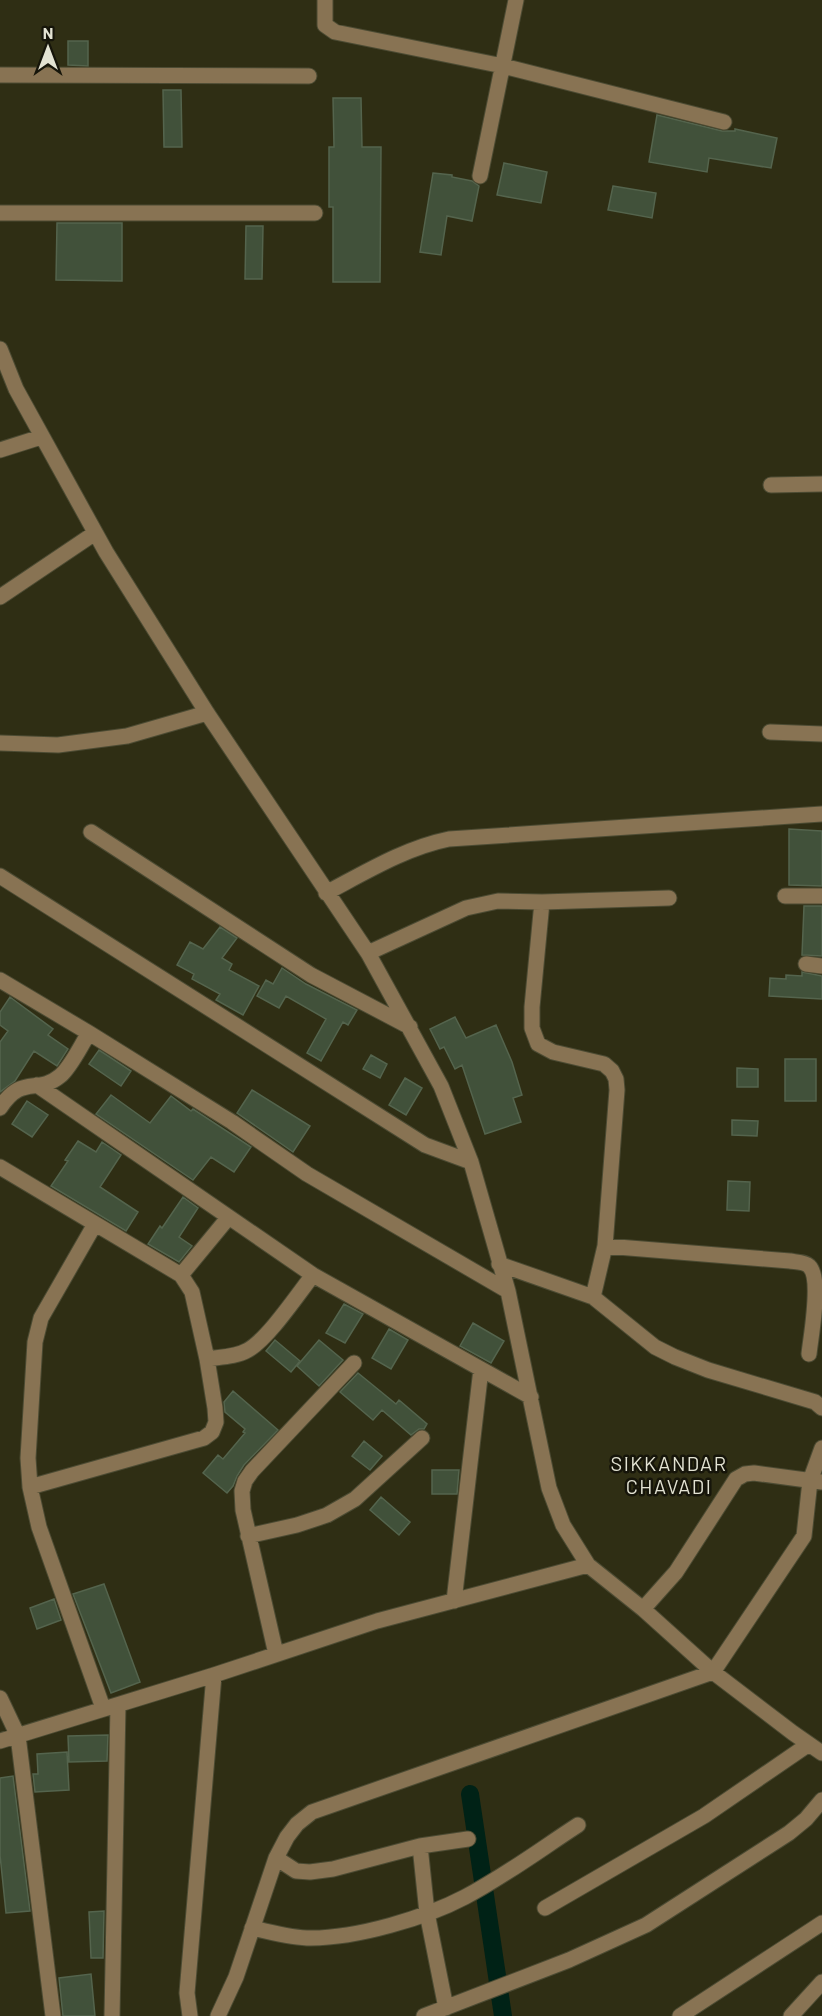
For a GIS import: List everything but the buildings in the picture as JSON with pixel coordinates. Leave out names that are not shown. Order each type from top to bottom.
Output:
[{"type":"street","points":[[325,0],[325,24],[335,32],[504,66],[724,122]]},
{"type":"street","points":[[480,176],[516,0]]},
{"type":"street","points":[[0,75],[309,76]]},
{"type":"street","points":[[0,213],[315,213]]},
{"type":"street","points":[[0,349],[16,389],[95,533],[207,713],[368,953],[441,1086],[471,1162],[508,1291],[549,1488],[563,1525],[588,1565],[643,1609],[713,1671],[822,1753]]},
{"type":"street","points":[[0,450],[41,437]]},
{"type":"street","points":[[771,485],[822,484]]},
{"type":"street","points":[[0,597],[95,533]]},
{"type":"street","points":[[0,743],[58,745],[127,736],[207,713]]},
{"type":"street","points":[[770,732],[822,734]]},
{"type":"street","points":[[326,893],[403,853],[425,844],[449,839],[822,814]]},
{"type":"street","points":[[91,832],[311,975],[410,1027]]},
{"type":"street","points":[[0,876],[425,1145],[471,1162]]},
{"type":"street","points":[[785,896],[822,896]]},
{"type":"street","points":[[368,953],[466,908],[498,902],[669,898]]},
{"type":"street","points":[[542,902],[532,1007],[532,1028],[538,1044],[553,1052],[604,1064],[612,1071],[616,1079],[605,1246],[593,1297]]},
{"type":"street","points":[[0,980],[232,1122],[307,1174],[508,1291]]},
{"type":"street","points":[[0,1108],[11,1093],[22,1087],[50,1083],[62,1075],[89,1033]]},
{"type":"street","points":[[37,1085],[313,1275],[531,1397]]},
{"type":"street","points":[[0,1167],[182,1275],[192,1292],[207,1359],[216,1422],[212,1432],[204,1438],[30,1487]]},
{"type":"street","points":[[182,1275],[228,1218]]},
{"type":"street","points":[[95,1224],[41,1318],[35,1342],[28,1458],[30,1487],[39,1527],[110,1707],[112,2016]]},
{"type":"street","points":[[605,1246],[808,1264],[815,1273],[818,1287],[809,1354]]},
{"type":"street","points":[[499,1264],[593,1297],[655,1347],[675,1357],[708,1370],[815,1402],[822,1408]]},
{"type":"street","points":[[207,1359],[248,1351],[261,1340],[313,1275]]},
{"type":"street","points":[[276,1654],[248,1536],[242,1499],[245,1481],[354,1363]]},
{"type":"street","points":[[454,1601],[481,1369]]},
{"type":"street","points":[[248,1536],[297,1525],[355,1499],[422,1438]]},
{"type":"street","points":[[218,2016],[236,1977],[276,1858],[292,1830],[312,1812],[713,1671],[804,1536],[822,1448]]},
{"type":"street","points":[[643,1609],[676,1572],[736,1479],[745,1474],[754,1473],[816,1482]]},
{"type":"street","points":[[0,1741],[214,1675],[377,1621],[588,1565]]},
{"type":"street","points":[[190,2016],[187,1993],[214,1675]]},
{"type":"street","points":[[0,1698],[18,1736],[53,2016]]},
{"type":"street","points":[[545,1908],[704,1816],[809,1744]]},
{"type":"street","points":[[424,2016],[569,1960],[646,1925],[789,1833],[806,1819],[822,1800]]},
{"type":"street","points":[[252,1928],[310,1938],[340,1936],[370,1930],[427,1913],[465,1897],[578,1825]]},
{"type":"street","points":[[276,1858],[296,1871],[310,1872],[333,1869],[420,1846],[468,1839]]},
{"type":"street","points":[[420,1846],[427,1913],[446,2008]]},
{"type":"street","points":[[680,2016],[822,1923]]},
{"type":"street","points":[[791,2016],[822,1982]]},
{"type":"waterway","points":[[470,1794],[503,2016]]},
{"type":"district","name":"SIKKANDAR CHAVADI","points":[[669,1476]]}]
